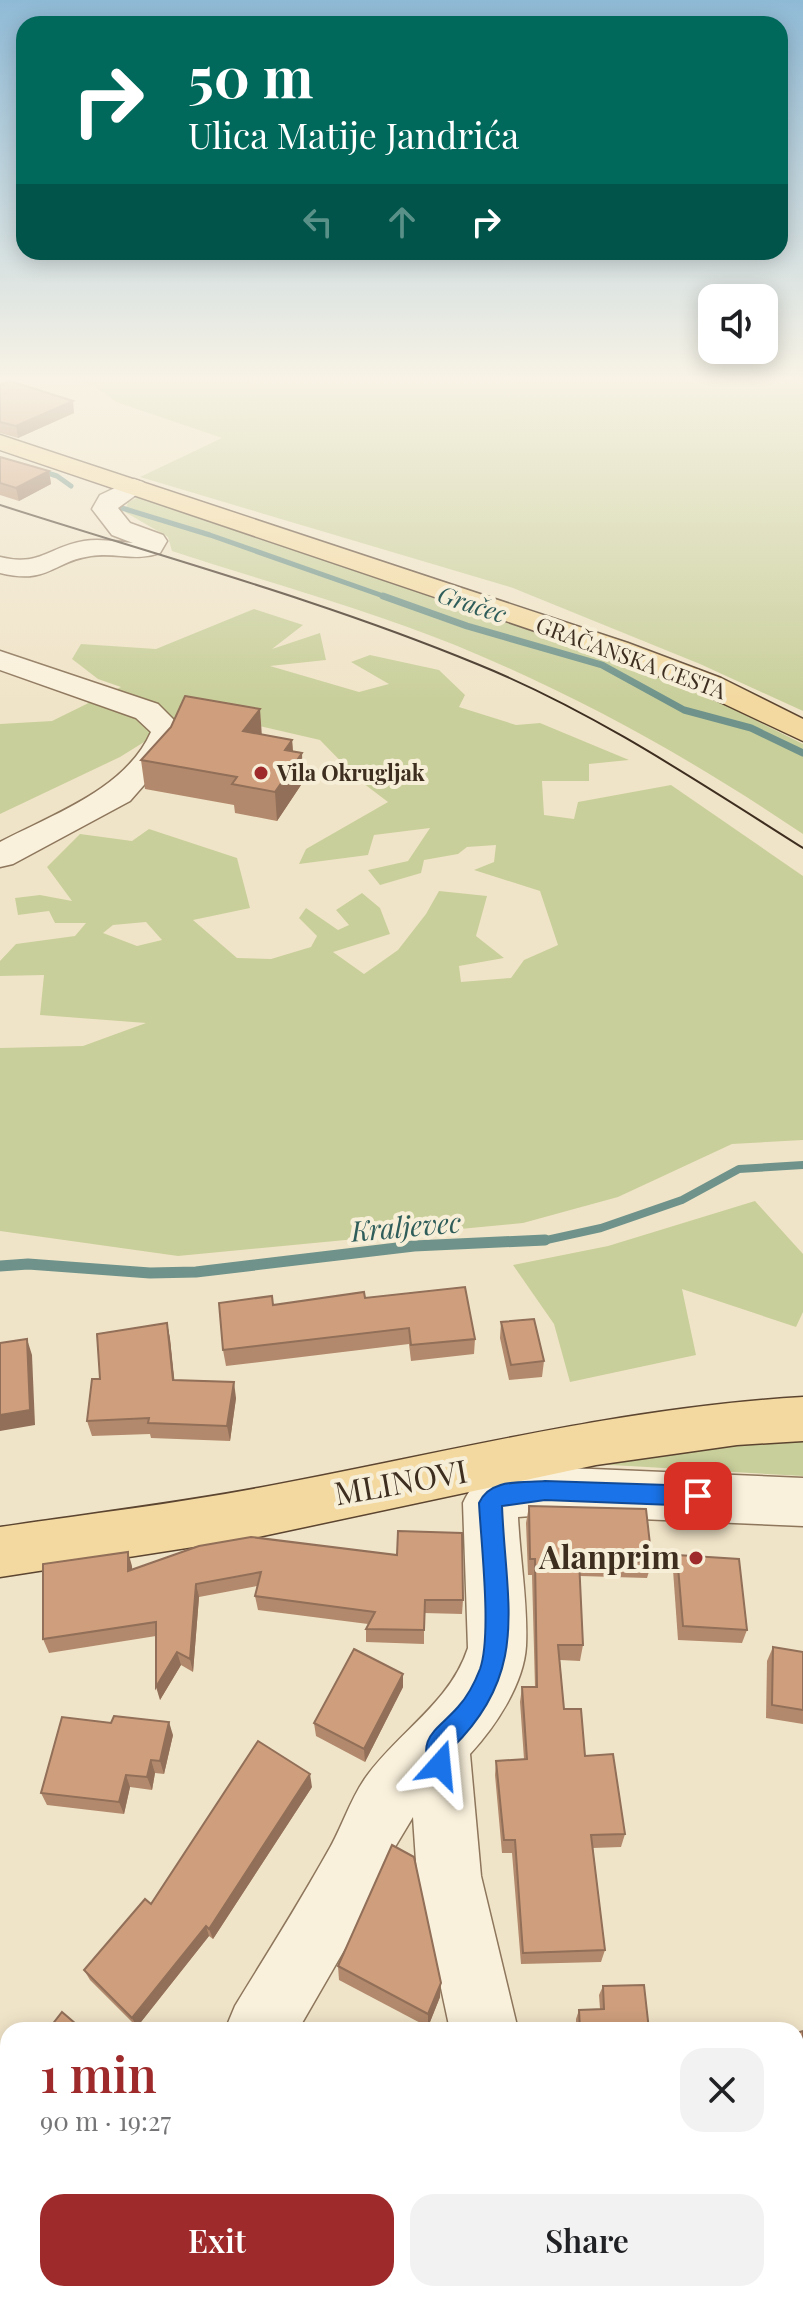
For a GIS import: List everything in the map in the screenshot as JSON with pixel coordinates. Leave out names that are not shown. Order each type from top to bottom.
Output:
[{"type":"main road","name":"GRAČANSKA CESTA","points":[[129,485],[628,653],[710,685],[803,731]]},
{"type":"main road","name":"MLINOVI","points":[[0,1552],[258,1513],[596,1442],[737,1423],[803,1419]]},
{"type":"street","points":[[0,565],[26,572],[92,547],[134,552],[151,547],[154,541],[121,529],[105,509],[109,500],[134,487]]},
{"type":"street","points":[[0,660],[147,711],[168,730],[161,746],[118,794],[0,856]]},
{"type":"street","points":[[264,2022],[328,1917],[356,1865],[375,1819],[439,1743],[467,1715],[492,1671],[497,1648],[490,1503],[499,1494],[545,1491],[803,1502]]},
{"type":"street","points":[[439,1743],[449,1876],[482,2022]]},
{"type":"green space","points":[[168,485],[803,485],[803,711],[700,664],[513,588]]},
{"type":"green space","points":[[139,497],[622,662],[697,691],[803,744],[803,834],[634,730],[501,665],[385,619],[172,551],[168,537],[125,512],[128,502]]},
{"type":"green space","points":[[254,609],[303,625],[272,649],[320,633],[326,660],[270,666],[359,692],[389,684],[351,662],[370,655],[439,670],[465,695],[459,707],[516,725],[540,723],[629,760],[589,764],[589,781],[542,781],[544,815],[574,819],[578,802],[671,785],[803,876],[803,1140],[732,1144],[618,1197],[523,1223],[178,1256],[0,1231],[0,1048],[83,1046],[146,1023],[40,1015],[44,975],[0,976],[0,961],[16,944],[75,936],[86,923],[55,923],[49,911],[18,915],[15,898],[40,895],[72,901],[47,867],[80,834],[132,841],[149,829],[237,858],[250,908],[193,920],[237,958],[271,959],[311,947],[317,936],[299,918],[306,908],[338,930],[349,925],[336,910],[362,893],[380,908],[390,934],[333,952],[364,974],[398,950],[426,914],[439,891],[487,896],[476,936],[504,958],[459,966],[461,982],[511,978],[524,960],[558,945],[540,891],[474,870],[494,862],[496,845],[467,847],[458,854],[424,860],[421,873],[380,885],[368,870],[408,861],[430,828],[374,835],[368,855],[299,864],[306,849],[388,802],[359,780],[320,740],[194,711],[120,757],[0,814],[0,724],[52,721],[121,687],[98,679],[72,659],[81,644],[156,649]],"holes":[[[146,922],[162,940],[137,946],[103,933],[113,925]]]},
{"type":"green space","points":[[755,1201],[803,1254],[803,1312],[796,1327],[682,1289],[696,1355],[570,1382],[554,1324],[513,1265],[608,1246]]},
{"type":"green space","points":[[803,1432],[803,1476],[594,1464]]},
{"type":"building","points":[[185,696],[260,709],[243,731],[292,740],[285,750],[302,753],[275,792],[232,784],[237,777],[141,760],[171,727]]},
{"type":"building","points":[[465,1287],[475,1339],[411,1345],[409,1328],[223,1350],[219,1303],[272,1296],[273,1305],[364,1292],[365,1298]]},
{"type":"building","points":[[534,1319],[544,1361],[511,1365],[501,1322]]},
{"type":"building","points":[[167,1323],[173,1380],[234,1382],[227,1426],[148,1423],[149,1418],[87,1421],[92,1379],[100,1379],[97,1334]]},
{"type":"building","points":[[27,1339],[30,1410],[0,1415],[0,1343]]},
{"type":"building","points":[[529,1506],[646,1509],[652,1562],[579,1560],[583,1645],[558,1645],[564,1709],[581,1709],[585,1756],[613,1754],[625,1834],[591,1835],[605,1950],[523,1953],[515,1840],[504,1840],[496,1761],[527,1759],[522,1687],[537,1687],[535,1559],[530,1559]]},
{"type":"building","points":[[398,1531],[462,1533],[463,1600],[425,1600],[424,1630],[366,1629],[375,1612],[255,1596],[261,1572],[196,1584],[190,1659],[177,1652],[156,1687],[156,1622],[43,1639],[43,1564],[128,1552],[128,1571],[199,1546],[251,1537],[397,1555]]},
{"type":"building","points":[[677,1555],[739,1559],[747,1630],[683,1626]]},
{"type":"building","points":[[773,1647],[803,1652],[803,1710],[772,1705]]},
{"type":"building","points":[[354,1649],[403,1674],[364,1749],[314,1723]]},
{"type":"building","points":[[114,1716],[169,1722],[160,1761],[151,1760],[147,1777],[126,1775],[119,1802],[41,1793],[62,1717],[111,1723]]},
{"type":"building","points":[[258,1741],[310,1774],[209,1929],[206,1926],[132,2018],[84,1970],[145,1899],[151,1904]]},
{"type":"building","points":[[392,1845],[414,1857],[441,1983],[428,2014],[338,1966]]},
{"type":"building","points":[[644,1985],[648,2022],[580,2022],[579,2010],[604,2009],[603,1986]]},
{"type":"building","points":[[62,2012],[74,2022],[54,2022]]},
{"type":"waterway","name":"Gračec","points":[[122,508],[210,535],[389,598]]},
{"type":"waterway","name":"Gračec","points":[[383,596],[467,626],[602,665],[684,710],[751,728],[803,753]]},
{"type":"waterway","name":"Kraljevec","points":[[508,1242],[542,1241],[601,1228],[682,1200],[739,1169],[803,1165]]},
{"type":"waterway","name":"Kraljevec","points":[[0,1266],[28,1264],[150,1273],[196,1272],[414,1246],[545,1240]]},
{"type":"tram line","points":[[0,505],[300,599],[477,664],[603,725],[803,848]]},
{"type":"place","name":"Vila Okrugljak","points":[[261,773]]},
{"type":"place","name":"Alanprim","points":[[696,1558]]},
{"type":"route","points":[[440,1765],[439,1743],[467,1715],[480,1695],[492,1671],[497,1648],[490,1503],[499,1494],[545,1491],[698,1496]]}]
